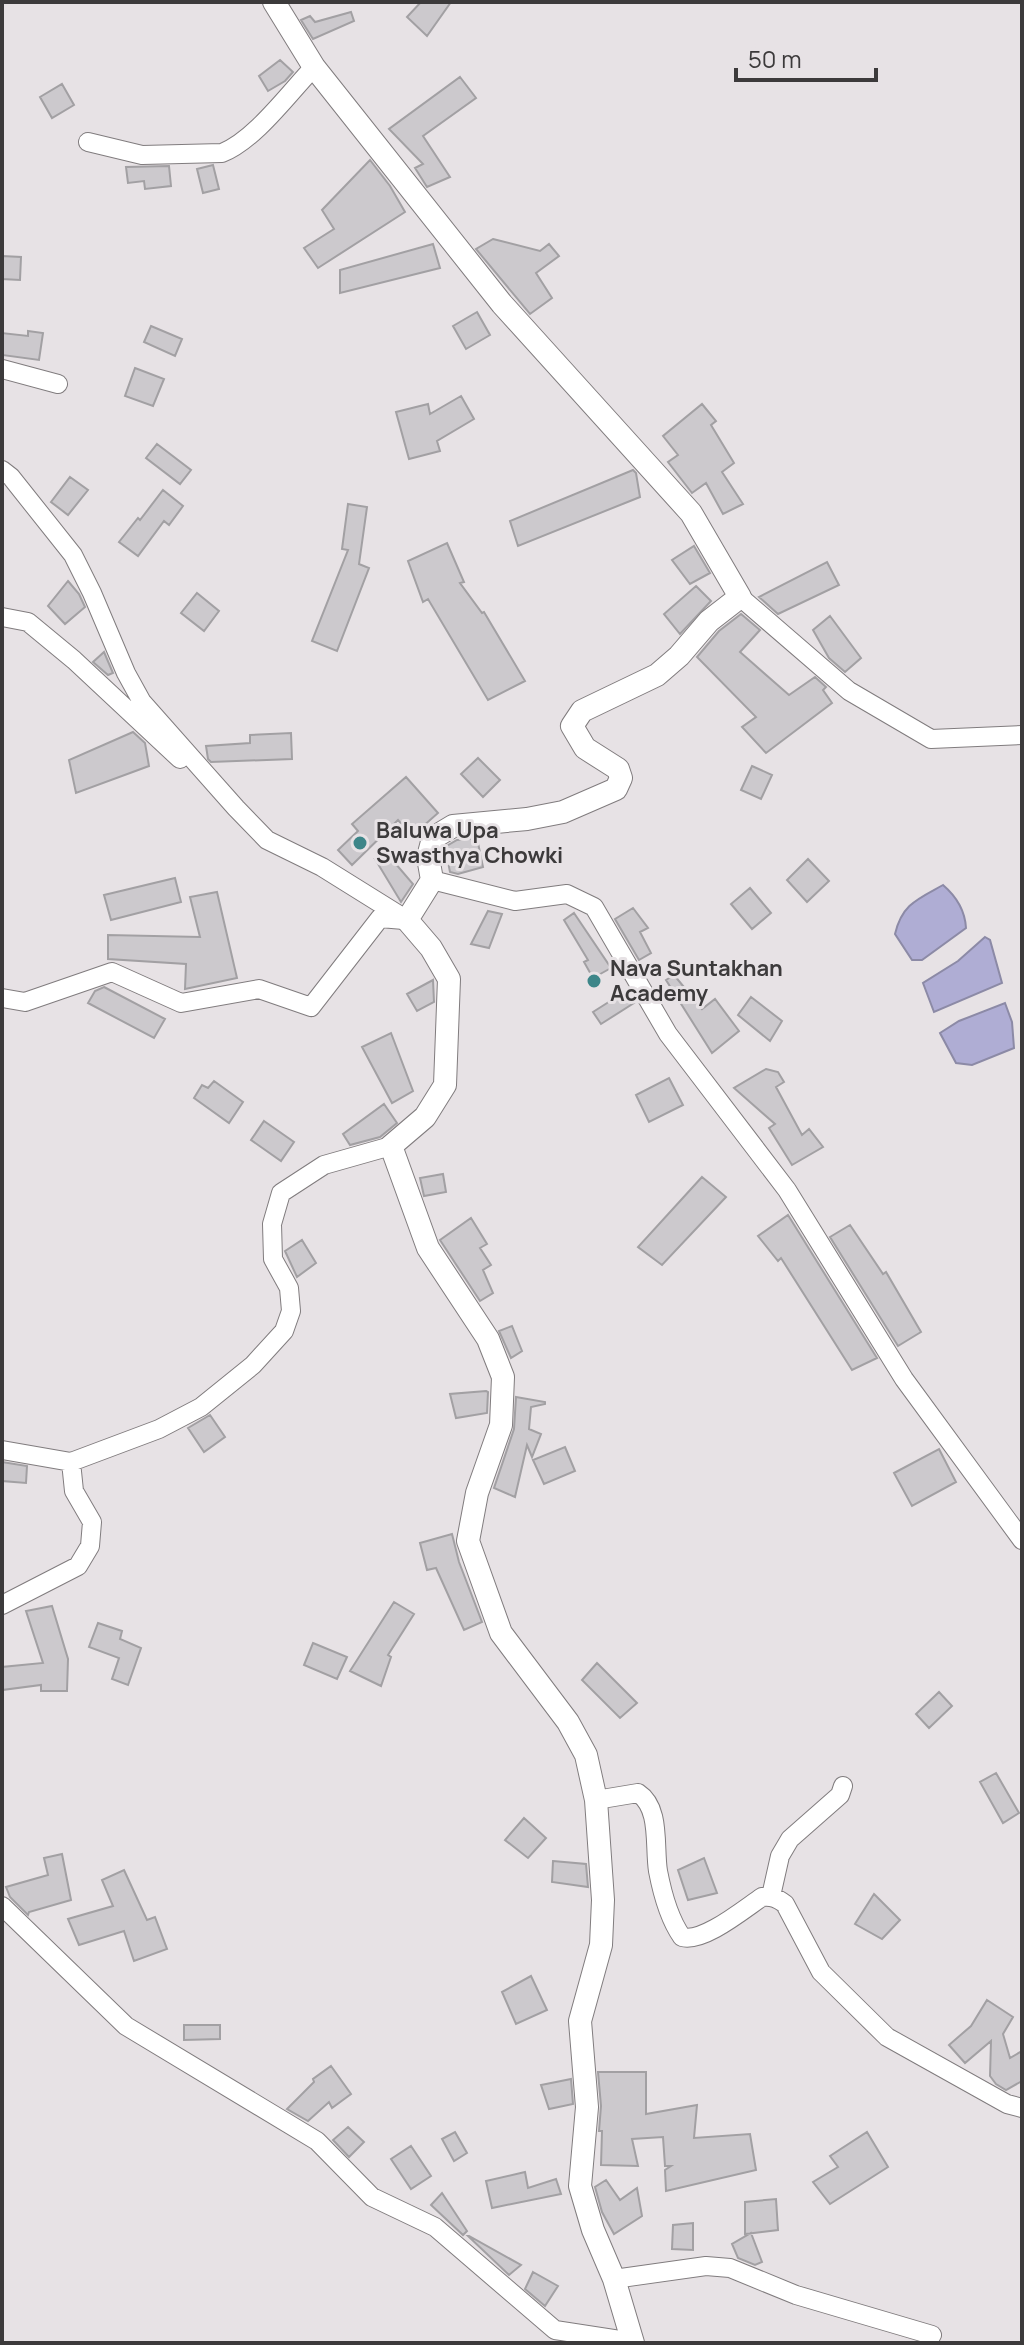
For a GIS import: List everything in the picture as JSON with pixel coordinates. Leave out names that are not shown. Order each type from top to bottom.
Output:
[{"type":"street","points":[[274,2],[314,67],[502,304],[691,513],[740,597],[849,691],[931,739],[1022,735]]},
{"type":"street","points":[[88,142],[142,155],[222,153],[234,148],[259,127],[314,67]]},
{"type":"street","points":[[2,369],[58,384]]},
{"type":"street","points":[[2,470],[11,477],[73,555],[142,702],[267,840],[322,867],[407,920],[431,948],[449,979],[445,1085],[425,1117],[391,1146],[324,1165],[281,1193],[272,1224],[273,1259],[289,1288],[291,1311],[284,1331],[253,1365],[201,1407],[159,1429],[71,1462],[2,1450]]},
{"type":"street","points":[[407,920],[432,880],[428,857],[433,838],[453,826],[563,812],[616,789],[621,778],[618,769],[585,748],[572,726],[582,711],[657,675],[679,656],[709,621],[740,597]]},
{"type":"street","points":[[2,617],[28,622],[74,660],[179,758],[209,777]]},
{"type":"street","points":[[432,880],[515,901],[567,894],[594,907],[668,1034],[787,1190],[904,1379],[1022,1540]]},
{"type":"street","points":[[2,998],[25,1002],[112,972],[181,1003],[259,989],[311,1007],[380,918],[407,920]]},
{"type":"street","points":[[2,1906],[126,2026],[317,2141],[372,2197],[435,2227],[555,2330],[633,2342],[580,2186],[587,2107],[580,2021],[601,1945],[603,1915],[596,1800],[586,1755],[568,1722],[501,1633],[468,1541],[477,1493],[501,1425],[503,1377],[488,1339],[428,1248],[391,1146]]},
{"type":"street","points":[[2,1605],[78,1566],[90,1546],[92,1522],[74,1491],[71,1462]]},
{"type":"street","points":[[771,1896],[780,1856],[790,1839],[830,1806],[843,1786]]},
{"type":"street","points":[[596,1800],[638,1793],[646,1798],[655,1831],[659,1872],[676,1928],[682,1937],[702,1936],[762,1897],[771,1896],[785,1904],[815,1964],[830,1983],[887,2037],[1007,2104],[1022,2108]]},
{"type":"street","points":[[614,2279],[706,2266],[730,2268],[796,2295],[932,2335]]},
{"type":"water","points":[[943,885],[959,904],[966,928],[922,960],[912,960],[895,934],[898,924],[912,904]]},
{"type":"water","points":[[985,937],[990,940],[1002,983],[934,1012],[923,983],[958,961]]},
{"type":"water","points":[[1005,1003],[1012,1022],[1014,1048],[972,1065],[956,1063],[940,1033],[959,1021]]},
{"type":"building","points":[[421,2],[451,2],[427,36],[407,17]]},
{"type":"building","points":[[351,12],[354,21],[313,39],[301,20],[310,16],[315,22]]},
{"type":"building","points":[[280,60],[293,72],[268,91],[259,76]]},
{"type":"building","points":[[460,77],[476,98],[423,136],[450,177],[427,187],[415,168],[423,164],[389,129]]},
{"type":"building","points":[[62,84],[74,105],[52,118],[40,97]]},
{"type":"building","points":[[370,160],[405,212],[318,268],[304,248],[334,229],[322,210]]},
{"type":"building","points":[[213,165],[219,189],[203,193],[197,169]]},
{"type":"building","points":[[169,166],[171,186],[145,189],[144,181],[128,183],[126,167]]},
{"type":"building","points":[[493,239],[540,251],[549,244],[559,256],[536,273],[552,298],[530,314],[476,249]]},
{"type":"building","points":[[433,244],[440,268],[340,293],[340,270]]},
{"type":"building","points":[[2,256],[21,257],[20,280],[2,279]]},
{"type":"building","points":[[477,312],[490,335],[466,349],[453,326]]},
{"type":"building","points":[[151,326],[182,339],[175,356],[144,342]]},
{"type":"building","points":[[28,331],[43,333],[39,360],[2,355],[2,333],[28,336]]},
{"type":"building","points":[[135,368],[164,379],[153,406],[125,396]]},
{"type":"building","points":[[461,396],[474,419],[437,441],[440,451],[409,459],[396,412],[428,404],[430,414]]},
{"type":"building","points":[[702,404],[716,421],[711,425],[734,463],[722,472],[743,504],[723,514],[706,483],[692,493],[668,462],[678,455],[663,436]]},
{"type":"building","points":[[157,444],[191,470],[180,484],[146,458]]},
{"type":"building","points":[[633,470],[640,497],[518,546],[510,521]]},
{"type":"building","points":[[70,477],[88,490],[68,515],[51,502]]},
{"type":"building","points":[[163,490],[183,506],[169,525],[164,521],[138,556],[119,542]]},
{"type":"building","points":[[348,504],[367,507],[359,564],[369,568],[337,651],[312,641],[348,550],[342,549]]},
{"type":"building","points":[[447,543],[464,582],[460,583],[484,612],[525,681],[488,700],[428,599],[423,602],[408,561]]},
{"type":"building","points":[[694,546],[710,573],[690,584],[672,560]]},
{"type":"building","points":[[827,562],[839,585],[778,614],[759,597]]},
{"type":"building","points":[[68,581],[85,607],[65,624],[48,606]]},
{"type":"building","points":[[696,586],[711,601],[680,634],[664,614]]},
{"type":"building","points":[[197,593],[219,611],[204,631],[181,613]]},
{"type":"building","points":[[741,614],[760,630],[740,652],[789,695],[815,677],[826,687],[823,690],[832,703],[766,753],[742,727],[756,717],[697,657],[719,631]]},
{"type":"building","points":[[830,616],[861,658],[845,672],[829,658],[813,630]]},
{"type":"building","points":[[104,652],[113,673],[108,675],[93,662]]},
{"type":"building","points":[[133,732],[145,743],[149,766],[76,793],[69,760]]},
{"type":"building","points":[[291,733],[292,759],[211,762],[208,759],[206,746],[250,743],[250,735]]},
{"type":"building","points":[[478,758],[500,780],[483,797],[461,774]]},
{"type":"building","points":[[752,766],[772,775],[761,799],[741,790]]},
{"type":"building","points":[[406,777],[438,813],[412,836],[398,820],[352,865],[338,850],[358,831],[352,824]]},
{"type":"building","points":[[477,838],[483,867],[458,874],[450,872],[445,847],[457,840]]},
{"type":"building","points":[[389,856],[413,884],[401,902],[375,859]]},
{"type":"building","points":[[808,859],[829,881],[807,902],[787,880]]},
{"type":"building","points":[[175,878],[181,902],[111,920],[104,895]]},
{"type":"building","points":[[750,888],[771,913],[752,929],[731,904]]},
{"type":"building","points":[[217,892],[237,978],[185,989],[186,964],[108,959],[108,935],[200,937],[190,897]]},
{"type":"building","points":[[633,908],[648,928],[640,932],[651,953],[639,960],[615,919]]},
{"type":"building","points":[[488,911],[502,914],[489,948],[471,944]]},
{"type":"building","points":[[574,913],[611,968],[593,978],[584,962],[588,960],[564,920]]},
{"type":"building","points":[[674,975],[702,1009],[715,999],[739,1031],[712,1053],[666,980]]},
{"type":"building","points":[[433,980],[434,1002],[417,1011],[407,994]]},
{"type":"building","points":[[104,987],[165,1019],[154,1038],[88,1003],[95,991]]},
{"type":"building","points":[[626,991],[634,1003],[601,1024],[593,1012]]},
{"type":"building","points":[[751,997],[782,1021],[770,1041],[738,1015]]},
{"type":"building","points":[[391,1033],[413,1091],[392,1103],[362,1047]]},
{"type":"building","points":[[766,1069],[778,1072],[784,1082],[776,1087],[802,1135],[809,1129],[823,1147],[792,1165],[769,1128],[775,1124],[734,1088]]},
{"type":"building","points":[[669,1078],[683,1105],[649,1122],[636,1095]]},
{"type":"building","points":[[214,1081],[243,1102],[229,1123],[194,1098],[202,1085],[208,1088]]},
{"type":"building","points":[[384,1104],[397,1123],[380,1137],[350,1145],[343,1134]]},
{"type":"building","points":[[264,1121],[294,1142],[281,1161],[251,1140]]},
{"type":"building","points":[[443,1174],[446,1192],[424,1196],[420,1178]]},
{"type":"building","points":[[702,1177],[726,1197],[662,1265],[638,1247]]},
{"type":"building","points":[[788,1215],[877,1358],[852,1370],[781,1258],[778,1261],[758,1236]]},
{"type":"building","points":[[471,1218],[487,1244],[480,1248],[491,1265],[483,1270],[493,1293],[480,1301],[440,1240]]},
{"type":"building","points":[[850,1225],[883,1274],[886,1272],[921,1332],[898,1346],[830,1237]]},
{"type":"building","points":[[302,1240],[316,1263],[297,1277],[285,1251]]},
{"type":"building","points":[[512,1326],[522,1351],[511,1358],[499,1331]]},
{"type":"building","points":[[486,1391],[487,1413],[456,1418],[450,1394]]},
{"type":"building","points":[[516,1397],[545,1404],[531,1407],[529,1429],[541,1434],[532,1457],[527,1445],[515,1497],[494,1488],[514,1429]]},
{"type":"building","points":[[210,1415],[225,1437],[204,1452],[188,1428]]},
{"type":"building","points":[[565,1447],[575,1471],[544,1484],[533,1460]]},
{"type":"building","points":[[939,1449],[956,1482],[912,1506],[894,1473]]},
{"type":"building","points":[[2,1462],[27,1466],[26,1483],[2,1481]]},
{"type":"building","points":[[452,1534],[459,1562],[482,1622],[464,1630],[436,1568],[427,1570],[420,1543]]},
{"type":"building","points":[[394,1602],[414,1614],[388,1655],[391,1657],[381,1686],[350,1671]]},
{"type":"building","points":[[52,1606],[68,1659],[67,1691],[41,1691],[41,1685],[2,1690],[2,1667],[43,1663],[26,1611]]},
{"type":"building","points":[[98,1623],[122,1631],[120,1639],[141,1648],[128,1685],[112,1679],[119,1658],[89,1647]]},
{"type":"building","points":[[313,1643],[347,1657],[337,1679],[304,1665]]},
{"type":"building","points":[[597,1663],[637,1703],[620,1718],[582,1680]]},
{"type":"building","points":[[939,1692],[952,1706],[929,1728],[916,1714]]},
{"type":"building","points":[[996,1773],[1019,1813],[1003,1823],[980,1782]]},
{"type":"building","points":[[524,1818],[546,1838],[528,1858],[505,1840]]},
{"type":"building","points":[[62,1854],[71,1900],[29,1912],[28,1915],[10,1897],[6,1887],[48,1875],[44,1858]]},
{"type":"building","points":[[704,1858],[717,1893],[688,1900],[678,1870]]},
{"type":"building","points":[[553,1861],[586,1864],[588,1887],[552,1882]]},
{"type":"building","points":[[124,1870],[147,1920],[155,1917],[167,1949],[134,1961],[124,1931],[79,1945],[68,1919],[113,1906],[102,1880]]},
{"type":"building","points":[[874,1894],[900,1920],[882,1939],[855,1924]]},
{"type":"building","points":[[531,1976],[547,2010],[516,2024],[502,1992]]},
{"type":"building","points":[[987,2000],[1013,2017],[1003,2034],[1010,2058],[1022,2051],[1022,2081],[1006,2090],[990,2076],[991,2041],[965,2063],[949,2045],[971,2026]]},
{"type":"building","points":[[184,2025],[220,2025],[220,2039],[184,2040]]},
{"type":"building","points":[[331,2066],[351,2094],[332,2108],[329,2102],[308,2121],[287,2109],[314,2082],[313,2079]]},
{"type":"building","points":[[598,2072],[646,2072],[646,2114],[697,2105],[694,2138],[750,2134],[756,2170],[666,2191],[665,2170],[671,2166],[665,2166],[663,2137],[632,2139],[638,2166],[601,2165]]},
{"type":"building","points":[[571,2079],[573,2104],[549,2109],[541,2085]]},
{"type":"building","points":[[348,2127],[364,2142],[349,2157],[333,2140]]},
{"type":"building","points":[[455,2132],[467,2153],[454,2161],[442,2139]]},
{"type":"building","points":[[867,2132],[888,2167],[830,2204],[813,2182],[838,2167],[830,2156]]},
{"type":"building","points":[[411,2146],[431,2176],[411,2189],[391,2159]]},
{"type":"building","points":[[525,2172],[528,2188],[556,2179],[561,2194],[492,2208],[486,2181]]},
{"type":"building","points":[[606,2180],[620,2200],[637,2188],[642,2216],[614,2234],[602,2212],[595,2187]]},
{"type":"building","points":[[442,2193],[467,2231],[463,2235],[431,2205]]},
{"type":"building","points":[[776,2199],[778,2230],[745,2234],[745,2202]]},
{"type":"building","points":[[693,2223],[693,2250],[672,2249],[673,2225]]},
{"type":"building","points":[[751,2233],[762,2262],[755,2265],[738,2258],[732,2244]]},
{"type":"building","points":[[469,2236],[521,2265],[509,2275]]},
{"type":"building","points":[[533,2272],[558,2286],[545,2306],[525,2289]]},
{"type":"place","name":"Baluwa Upa Swasthya Chowki","points":[[360,843]]},
{"type":"place","name":"Nava Suntakhan Academy","points":[[594,981]]}]
